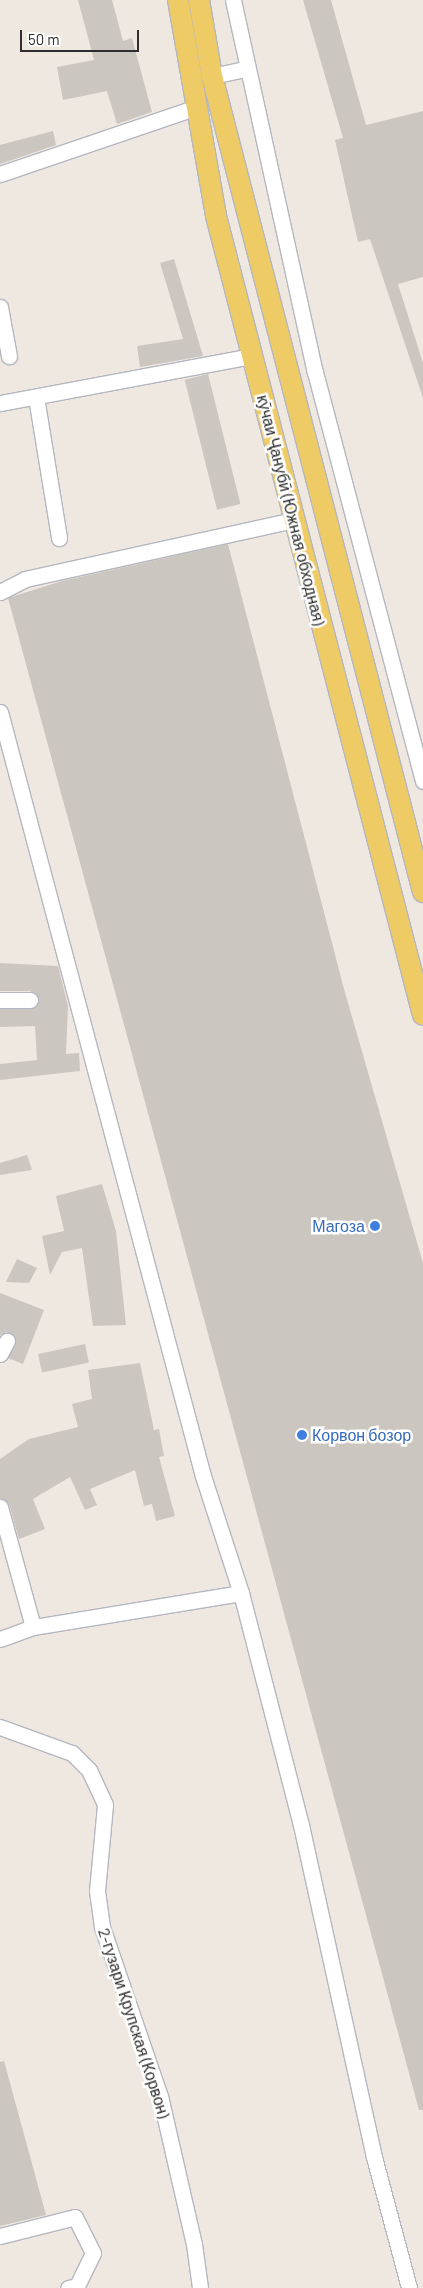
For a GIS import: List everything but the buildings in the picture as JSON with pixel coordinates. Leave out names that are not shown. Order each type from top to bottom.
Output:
[{"type":"main road","name":"кӯчаи Ҷанубӣ (Южная обходная)","points":[[178,0],[216,216],[293,520],[423,1015]]},
{"type":"main road","name":"кӯчаи Ҷанубӣ (Южная обходная)","points":[[199,0],[212,76],[423,892]]},
{"type":"street","points":[[233,0],[245,68],[315,372],[423,781]]},
{"type":"street","points":[[212,76],[245,68]]},
{"type":"street","points":[[0,174],[197,107]]},
{"type":"street","points":[[0,307],[9,356]]},
{"type":"street","points":[[0,403],[252,356]]},
{"type":"street","points":[[36,397],[59,538]]},
{"type":"street","points":[[0,592],[25,578],[293,520]]},
{"type":"street","points":[[0,712],[203,1476],[240,1593],[301,1825],[372,2147],[409,2288]]},
{"type":"street","points":[[0,1000],[30,1000]]},
{"type":"street","points":[[0,1507],[33,1627]]},
{"type":"street","points":[[0,1639],[33,1627],[240,1593]]},
{"type":"street","name":"2-гузари Крупская (Корвон)","points":[[0,1727],[72,1753],[89,1770],[105,1805],[97,1891],[102,1927],[160,2096],[194,2244],[200,2288]]},
{"type":"street","points":[[0,2236],[75,2217],[93,2253],[77,2286],[68,2288]]},
{"type":"place","name":"Магоза","points":[[375,1226]]},
{"type":"place","name":"Корвон бозор","points":[[302,1435]]}]
